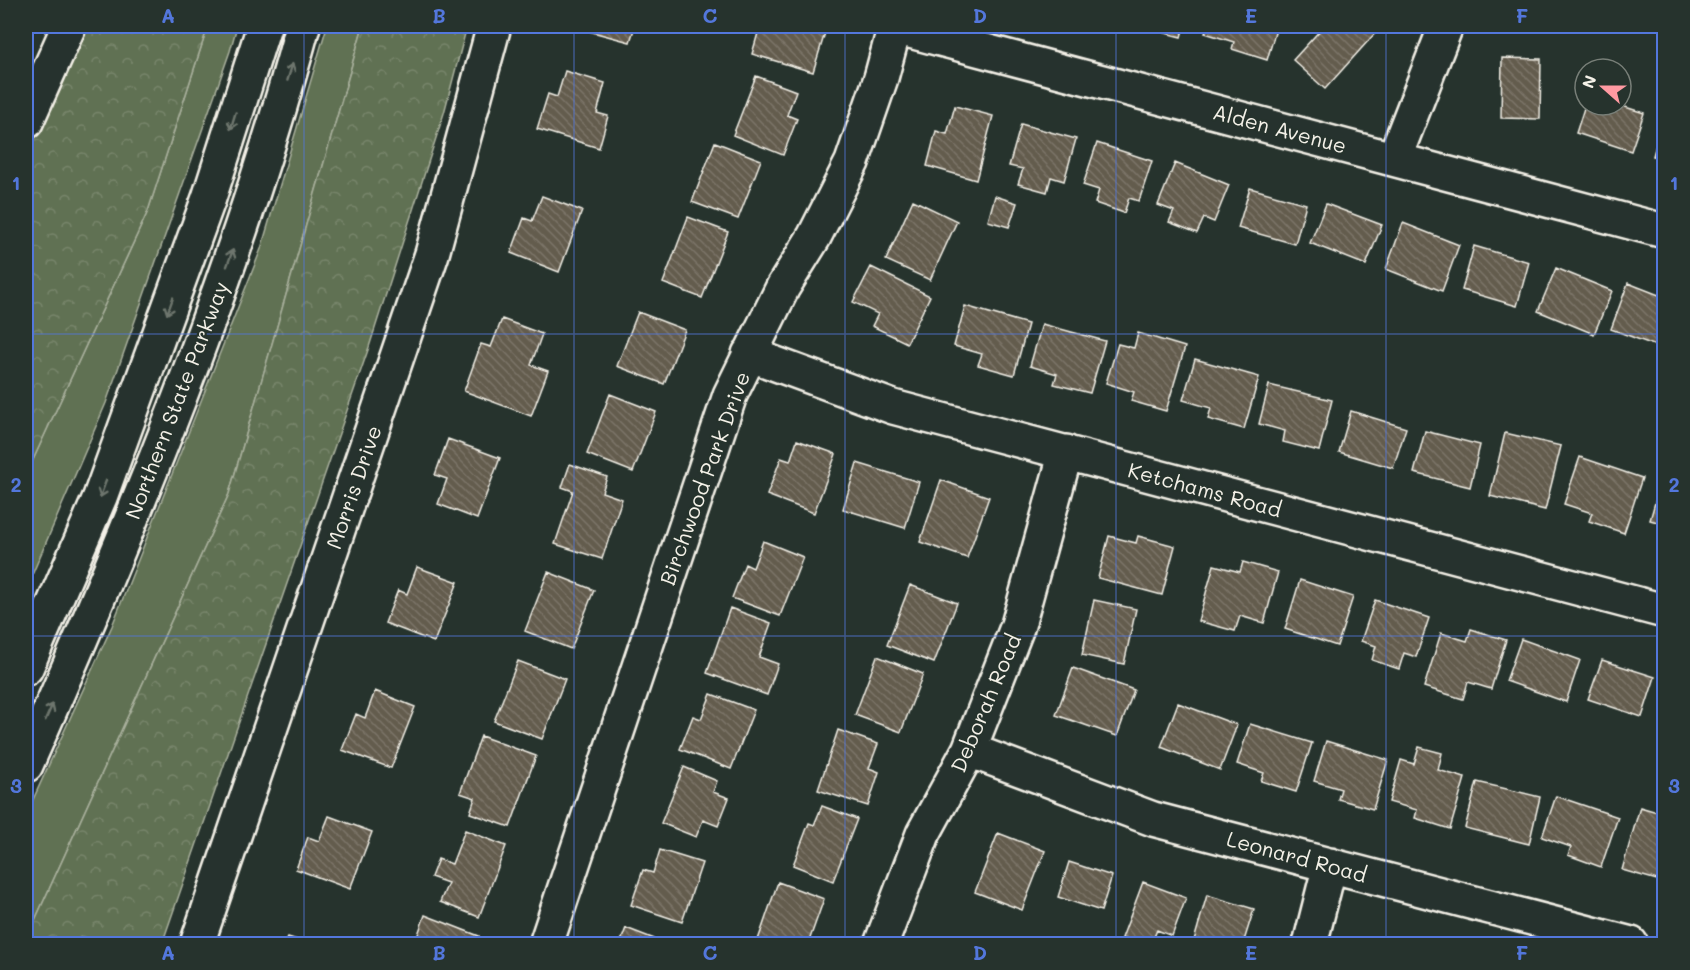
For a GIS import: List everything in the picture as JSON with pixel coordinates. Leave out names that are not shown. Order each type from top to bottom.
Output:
[{"type":"main road","points":[[26,122],[69,26]]},
{"type":"main road","name":"Northern State Parkway","points":[[26,668],[100,497],[209,198],[264,26]]},
{"type":"main road","name":"Northern State Parkway","points":[[26,765],[96,606],[194,358],[246,212],[303,26]]},
{"type":"main road","name":"Morris Drive","points":[[197,945],[432,254],[494,26]]},
{"type":"main road","name":"Alden Avenue","points":[[895,26],[1665,231]]},
{"type":"main road","name":"Birchwood Park Drive","points":[[546,945],[730,395],[783,287],[814,237],[852,162],[881,78],[895,26]]},
{"type":"main road","points":[[1394,159],[1446,26]]},
{"type":"main road","name":"Ketchams Road","points":[[749,354],[893,407],[1665,611]]},
{"type":"main road","name":"Deborah Road","points":[[881,945],[922,834],[969,750],[1018,625],[1066,453]]},
{"type":"main road","name":"Leonard Road","points":[[969,750],[1153,819],[1631,945]]},
{"type":"main road","points":[[1310,945],[1330,865]]},
{"type":"green space","points":[[80,26],[208,26],[148,211],[26,475],[26,159]]},
{"type":"green space","points":[[208,26],[237,26],[106,403],[26,589],[26,475],[148,211]]},
{"type":"green space","points":[[327,26],[363,26],[229,494],[26,940],[26,815],[112,626],[261,249]]},
{"type":"green space","points":[[363,26],[467,26],[444,113],[369,347],[162,944],[26,944],[229,494]]},
{"type":"building","points":[[570,26],[635,26],[630,42]]},
{"type":"building","points":[[760,26],[780,32],[782,26],[827,26],[813,72],[752,54]]},
{"type":"building","points":[[1139,26],[1184,26],[1181,37]]},
{"type":"building","points":[[1208,26],[1277,26],[1267,60],[1232,49],[1234,42],[1205,33]]},
{"type":"building","points":[[1324,26],[1371,26],[1377,31],[1325,89],[1293,60]]},
{"type":"building","points":[[1502,58],[1541,59],[1540,119],[1501,118]]},
{"type":"building","points":[[565,71],[605,83],[597,113],[608,116],[599,148],[537,129],[548,94],[557,97]]},
{"type":"building","points":[[756,76],[796,91],[787,115],[797,119],[783,155],[733,135]]},
{"type":"building","points":[[955,106],[993,116],[976,180],[927,166],[936,131],[947,134]]},
{"type":"building","points":[[1633,109],[1644,113],[1631,151],[1576,133],[1581,117],[1633,117]]},
{"type":"building","points":[[1664,115],[1664,159],[1653,156]]},
{"type":"building","points":[[1021,124],[1076,139],[1064,181],[1051,177],[1047,192],[1018,184],[1023,169],[1009,166]]},
{"type":"building","points":[[715,142],[761,160],[738,219],[692,202]]},
{"type":"building","points":[[1097,143],[1152,161],[1139,201],[1129,198],[1124,213],[1095,203],[1099,190],[1083,185]]},
{"type":"building","points":[[1175,163],[1229,185],[1214,222],[1204,218],[1197,233],[1169,222],[1174,211],[1158,205]]},
{"type":"building","points":[[1250,188],[1306,204],[1295,244],[1238,228]]},
{"type":"building","points":[[542,196],[582,211],[559,272],[511,253],[524,218],[532,221]]},
{"type":"building","points":[[995,196],[1017,203],[1009,227],[988,221]]},
{"type":"building","points":[[913,200],[957,221],[930,280],[886,260]]},
{"type":"building","points":[[1326,204],[1382,225],[1366,265],[1310,243]]},
{"type":"building","points":[[688,217],[728,232],[702,298],[663,283]]},
{"type":"building","points":[[1403,223],[1459,245],[1442,291],[1386,269]]},
{"type":"building","points":[[1474,246],[1529,262],[1517,306],[1462,290]]},
{"type":"building","points":[[871,267],[930,296],[907,343],[872,326],[878,314],[853,302]]},
{"type":"building","points":[[1556,268],[1612,291],[1594,334],[1538,311]]},
{"type":"building","points":[[1628,283],[1664,297],[1664,349],[1611,329]]},
{"type":"building","points":[[965,306],[1028,324],[1014,375],[978,365],[982,354],[954,346]]},
{"type":"building","points":[[638,312],[685,330],[664,384],[617,366]]},
{"type":"building","points":[[502,319],[542,334],[531,365],[548,371],[531,416],[464,391],[481,344],[491,347]]},
{"type":"building","points":[[1042,324],[1105,341],[1090,393],[1054,384],[1057,374],[1030,366]]},
{"type":"building","points":[[1138,333],[1185,347],[1166,411],[1131,401],[1134,392],[1106,383],[1118,344],[1134,348]]},
{"type":"building","points":[[1195,359],[1259,377],[1244,429],[1208,419],[1211,408],[1183,400]]},
{"type":"building","points":[[1269,385],[1332,400],[1319,451],[1283,442],[1285,431],[1259,424]]},
{"type":"building","points":[[610,394],[656,412],[633,472],[587,454]]},
{"type":"building","points":[[1351,411],[1406,428],[1393,468],[1339,452]]},
{"type":"building","points":[[1425,431],[1480,445],[1470,487],[1414,473]]},
{"type":"building","points":[[1505,433],[1561,446],[1545,510],[1490,496]]},
{"type":"building","points":[[448,439],[500,458],[477,519],[438,504],[447,479],[435,475]]},
{"type":"building","points":[[797,440],[836,454],[814,513],[767,495],[781,458],[790,461]]},
{"type":"building","points":[[1580,457],[1642,478],[1624,533],[1589,521],[1592,513],[1564,504]]},
{"type":"building","points":[[857,463],[919,482],[905,528],[843,509]]},
{"type":"building","points":[[570,464],[607,477],[602,492],[622,499],[602,559],[555,544],[573,491],[562,487]]},
{"type":"building","points":[[941,480],[989,497],[967,558],[920,542]]},
{"type":"building","points":[[1660,485],[1664,487],[1664,524],[1650,520]]},
{"type":"building","points":[[1109,536],[1136,543],[1138,536],[1175,546],[1162,595],[1098,578]]},
{"type":"building","points":[[763,541],[803,557],[780,616],[732,598],[745,564],[753,568]]},
{"type":"building","points":[[1243,562],[1278,572],[1264,623],[1240,616],[1235,631],[1198,621],[1214,565],[1240,572]]},
{"type":"building","points":[[417,567],[458,582],[434,642],[385,623],[398,590],[407,594]]},
{"type":"building","points":[[548,572],[594,590],[571,649],[525,631]]},
{"type":"building","points":[[1300,580],[1353,597],[1337,646],[1285,629]]},
{"type":"building","points":[[910,585],[957,603],[934,663],[887,645]]},
{"type":"building","points":[[1094,600],[1136,609],[1124,664],[1082,655]]},
{"type":"building","points":[[1375,600],[1429,618],[1416,657],[1404,653],[1399,669],[1372,660],[1376,646],[1361,641]]},
{"type":"building","points":[[730,608],[771,623],[759,657],[778,664],[767,695],[707,673]]},
{"type":"building","points":[[1471,629],[1506,640],[1491,689],[1468,682],[1463,699],[1424,687],[1441,633],[1467,641]]},
{"type":"building","points":[[1521,639],[1580,660],[1566,702],[1506,681]]},
{"type":"building","points":[[877,656],[923,674],[901,732],[855,715]]},
{"type":"building","points":[[1602,660],[1655,677],[1642,717],[1588,699]]},
{"type":"building","points":[[518,661],[565,679],[542,739],[494,721]]},
{"type":"building","points":[[1073,668],[1134,690],[1117,736],[1056,715]]},
{"type":"building","points":[[375,691],[415,707],[391,768],[342,750],[356,714],[365,718]]},
{"type":"building","points":[[711,694],[754,710],[731,769],[680,749],[693,716],[701,719]]},
{"type":"building","points":[[1178,703],[1237,725],[1220,770],[1161,747]]},
{"type":"building","points":[[1250,724],[1312,743],[1296,792],[1261,781],[1264,773],[1237,764]]},
{"type":"building","points":[[838,730],[878,744],[869,768],[879,772],[868,806],[818,790]]},
{"type":"building","points":[[481,736],[536,756],[510,827],[470,813],[475,798],[460,793]]},
{"type":"building","points":[[1326,741],[1388,760],[1373,809],[1338,799],[1341,789],[1314,781]]},
{"type":"building","points":[[1419,747],[1442,753],[1438,770],[1465,778],[1450,829],[1415,818],[1417,810],[1389,802],[1401,760],[1414,764]]},
{"type":"building","points":[[684,767],[717,781],[713,792],[729,798],[718,826],[703,820],[696,837],[661,823]]},
{"type":"building","points":[[1477,782],[1540,797],[1529,844],[1465,828]]},
{"type":"building","points":[[1556,796],[1618,817],[1601,867],[1568,855],[1571,847],[1542,837]]},
{"type":"building","points":[[822,806],[857,819],[833,881],[793,865],[809,823],[814,825]]},
{"type":"building","points":[[1640,807],[1664,814],[1664,882],[1622,870]]},
{"type":"building","points":[[329,816],[372,832],[350,889],[296,869],[308,837],[319,841]]},
{"type":"building","points":[[465,830],[506,846],[479,917],[440,902],[448,883],[431,877],[438,859],[452,864]]},
{"type":"building","points":[[998,833],[1045,851],[1022,910],[975,892]]},
{"type":"building","points":[[660,850],[702,863],[682,922],[631,905],[643,870],[653,873]]},
{"type":"building","points":[[1069,862],[1112,876],[1101,911],[1058,897]]},
{"type":"building","points":[[778,882],[824,899],[808,944],[757,943]]},
{"type":"building","points":[[1143,882],[1186,898],[1172,936],[1157,930],[1151,944],[1138,944],[1122,938]]},
{"type":"building","points":[[1207,895],[1254,909],[1243,944],[1193,944]]},
{"type":"building","points":[[425,915],[479,936],[475,944],[429,944],[416,940]]},
{"type":"building","points":[[626,928],[665,943],[665,944],[620,944]]},
{"type":"building","points":[[288,937],[310,944],[285,944]]}]
